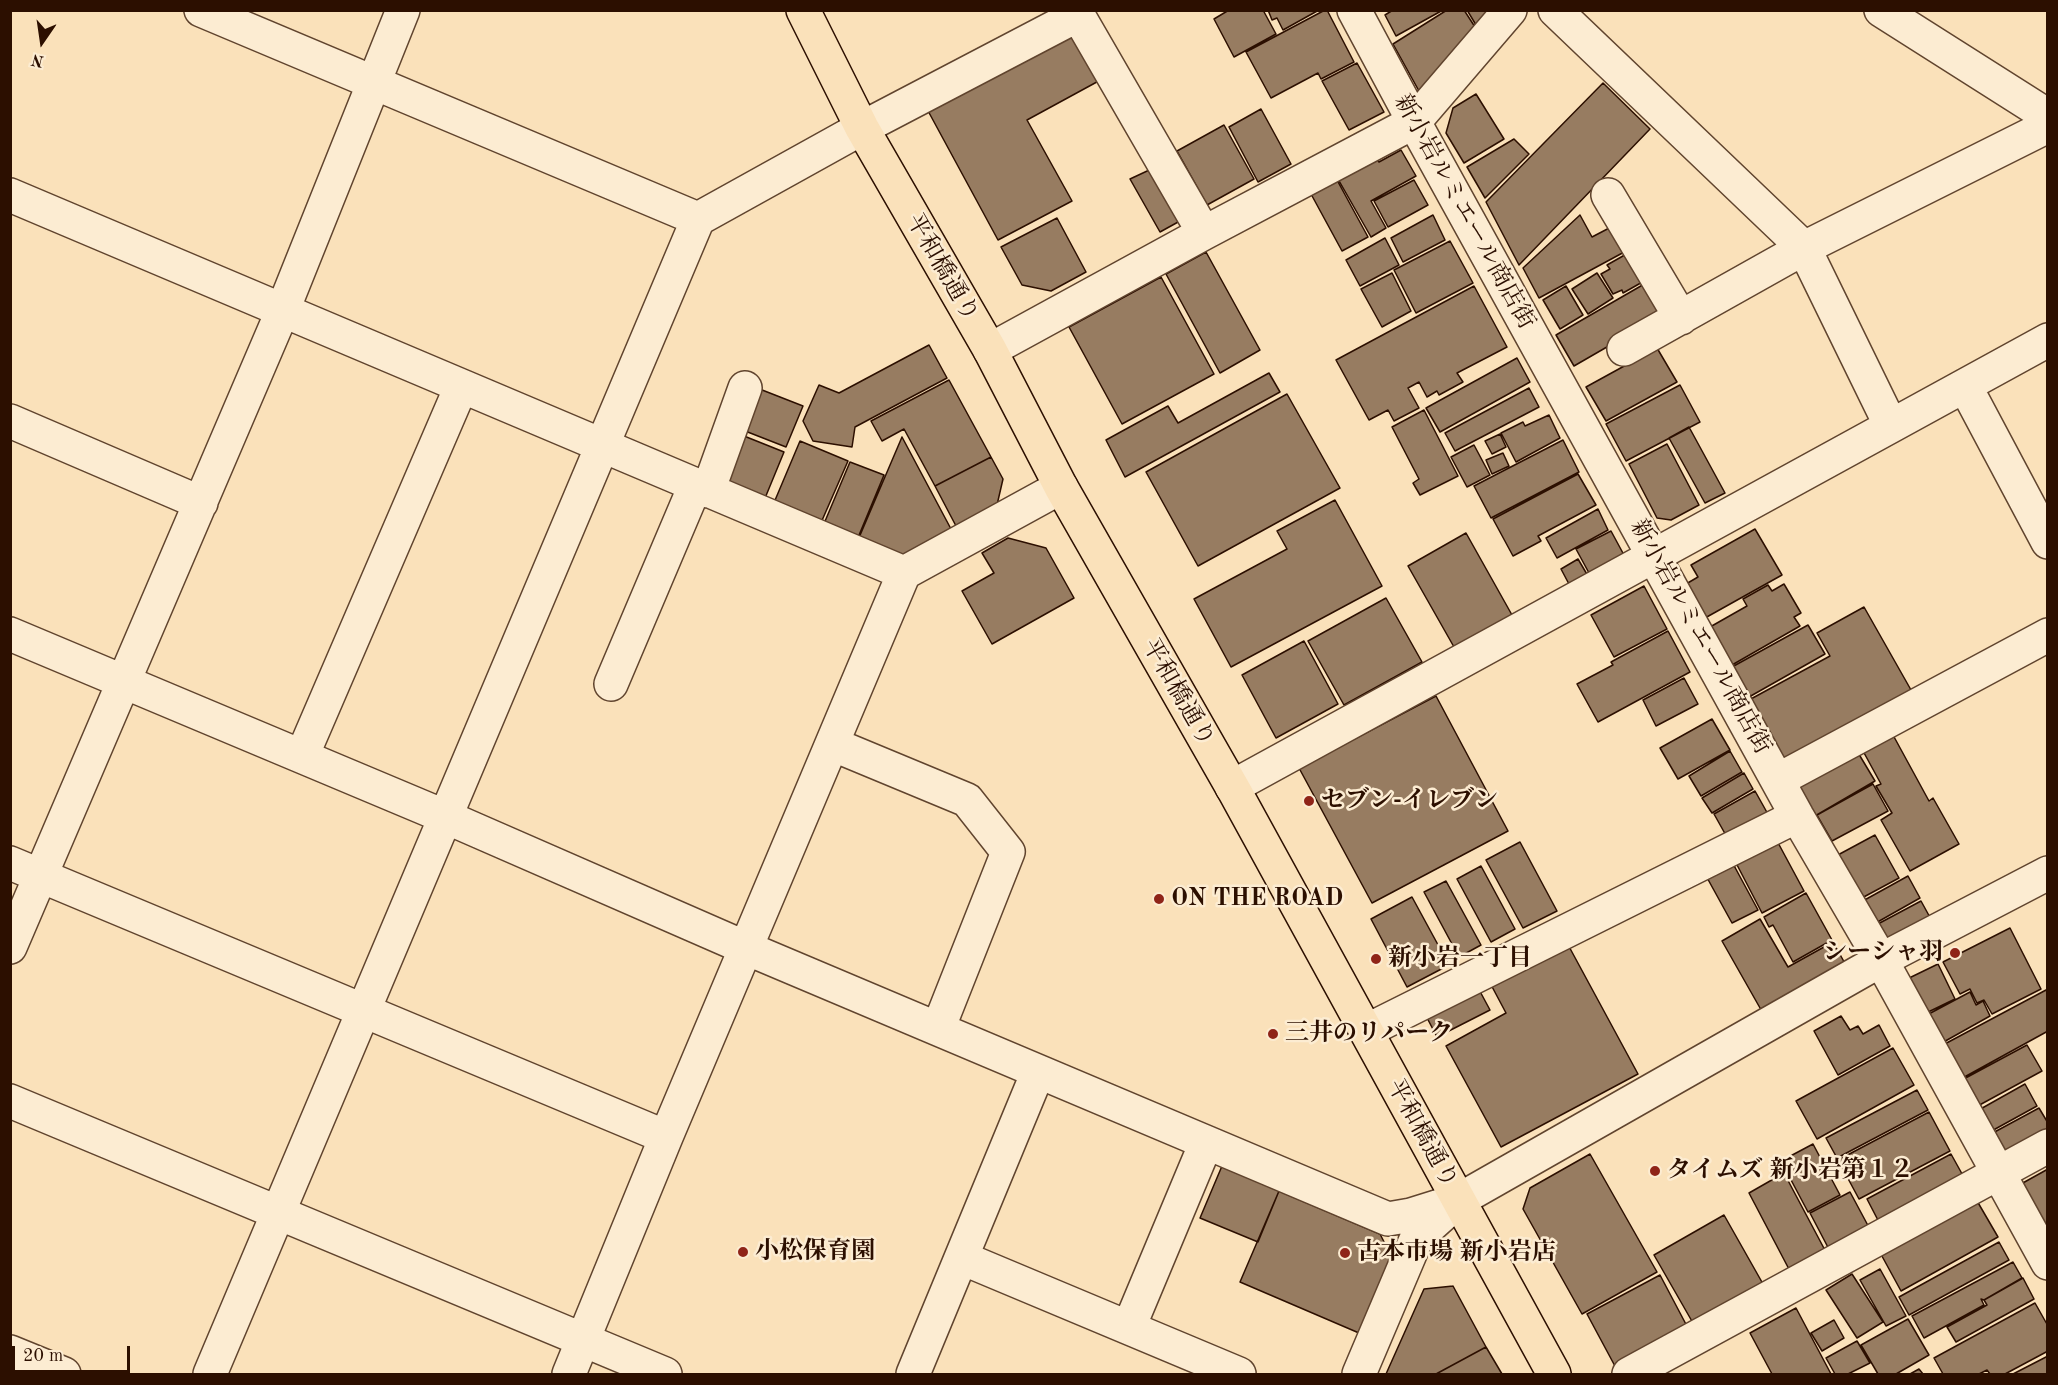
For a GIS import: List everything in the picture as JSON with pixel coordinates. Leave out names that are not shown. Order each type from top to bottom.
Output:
[{"type":"main road","name":"平和橋通り","points":[[803,10],[862,128],[990,350],[1061,487],[1232,787],[1554,1374]]},
{"type":"street","points":[[201,10],[698,219]]},
{"type":"street","points":[[10,947],[282,312],[403,10]]},
{"type":"street","name":"新小岩ルミエール商店街","points":[[1354,10],[1797,816],[1881,960],[2048,1263]]},
{"type":"street","points":[[990,350],[1414,122],[1510,10]]},
{"type":"street","points":[[1555,10],[1804,248],[1891,426]]},
{"type":"street","points":[[1881,10],[2048,116]]},
{"type":"street","points":[[210,1374],[698,219],[862,128],[1078,15],[1204,233]]},
{"type":"street","points":[[1624,349],[1804,248],[2048,126]]},
{"type":"street","points":[[10,195],[282,312],[904,573]]},
{"type":"street","points":[[1608,195],[1681,318]]},
{"type":"street","points":[[1232,787],[2048,340]]},
{"type":"street","points":[[1965,386],[2048,542]]},
{"type":"street","points":[[302,756],[461,387]]},
{"type":"street","points":[[611,684],[702,488],[744,388]]},
{"type":"street","points":[[10,421],[201,503]]},
{"type":"street","points":[[569,1374],[666,1137],[904,573],[1061,487]]},
{"type":"street","points":[[10,634],[446,817],[746,948],[1388,1220],[1459,1200]]},
{"type":"street","points":[[1778,780],[2048,635]]},
{"type":"street","points":[[832,744],[967,800],[1008,852],[938,1029]]},
{"type":"street","points":[[1366,1031],[1797,816]]},
{"type":"street","points":[[10,863],[666,1137]]},
{"type":"street","points":[[1359,1374],[1415,1242],[1459,1200],[1881,960],[2048,873]]},
{"type":"street","points":[[913,1374],[1038,1072]]},
{"type":"street","points":[[10,1101],[665,1374]]},
{"type":"street","points":[[1129,1327],[1206,1143]]},
{"type":"street","points":[[1629,1374],[2048,1146]]},
{"type":"street","points":[[962,1258],[1239,1374]]},
{"type":"street","points":[[10,1352],[64,1374]]},
{"type":"building","points":[[1229,10],[1263,10],[1276,34],[1234,57],[1214,19]]},
{"type":"building","points":[[1268,10],[1319,10],[1283,30],[1277,18],[1272,20]]},
{"type":"building","points":[[1325,10],[1354,62],[1321,79],[1318,73],[1271,98],[1246,52]]},
{"type":"building","points":[[1393,10],[1443,10],[1396,36],[1385,15]]},
{"type":"building","points":[[1447,10],[1464,10],[1475,27],[1419,91],[1393,44]]},
{"type":"building","points":[[1467,10],[1489,10],[1476,25]]},
{"type":"building","points":[[1079,27],[1106,77],[1027,120],[1072,201],[998,240],[927,109]]},
{"type":"building","points":[[1357,63],[1384,112],[1349,130],[1322,81]]},
{"type":"building","points":[[1603,83],[1650,129],[1519,265],[1486,202]]},
{"type":"building","points":[[1476,94],[1504,139],[1464,163],[1446,133],[1453,108]]},
{"type":"building","points":[[1261,109],[1291,164],[1258,182],[1229,127]]},
{"type":"building","points":[[1224,125],[1254,179],[1207,205],[1177,151]]},
{"type":"building","points":[[1514,139],[1529,154],[1485,198],[1467,167]]},
{"type":"building","points":[[1401,150],[1416,176],[1371,201],[1386,228],[1371,237],[1338,179],[1376,157],[1379,162]]},
{"type":"building","points":[[1160,165],[1189,216],[1160,232],[1130,179]]},
{"type":"building","points":[[1337,180],[1368,237],[1342,251],[1311,194]]},
{"type":"building","points":[[1414,180],[1428,205],[1388,227],[1374,201]]},
{"type":"building","points":[[1433,215],[1445,240],[1403,262],[1391,238]]},
{"type":"building","points":[[1580,215],[1592,237],[1615,225],[1628,250],[1539,298],[1523,268]]},
{"type":"building","points":[[1057,218],[1086,272],[1051,291],[1022,285],[1001,247]]},
{"type":"building","points":[[1385,238],[1399,265],[1360,286],[1346,260]]},
{"type":"building","points":[[1450,241],[1473,283],[1416,313],[1394,270]]},
{"type":"building","points":[[1206,252],[1260,350],[1220,373],[1166,274]]},
{"type":"building","points":[[1630,252],[1646,280],[1623,293],[1622,290],[1613,294],[1601,274],[1610,269],[1607,265]]},
{"type":"building","points":[[1392,273],[1411,311],[1382,327],[1361,289]]},
{"type":"building","points":[[1597,273],[1613,298],[1588,314],[1572,289]]},
{"type":"building","points":[[1161,277],[1214,374],[1122,424],[1069,327]]},
{"type":"building","points":[[1646,283],[1664,314],[1574,366],[1556,335]]},
{"type":"building","points":[[1474,286],[1507,347],[1457,373],[1463,382],[1439,395],[1437,391],[1427,397],[1419,382],[1408,388],[1419,408],[1394,421],[1388,410],[1369,420],[1336,360]]},
{"type":"building","points":[[1566,286],[1583,315],[1560,329],[1543,300]]},
{"type":"building","points":[[929,345],[947,378],[855,427],[852,447],[813,441],[803,421],[819,385],[839,393]]},
{"type":"building","points":[[1657,348],[1677,382],[1606,421],[1586,387]]},
{"type":"building","points":[[1517,358],[1530,382],[1440,432],[1426,408]]},
{"type":"building","points":[[1269,373],[1280,392],[1125,477],[1106,440],[1168,406],[1178,423]]},
{"type":"building","points":[[949,380],[991,457],[935,486],[904,429],[882,441],[871,421]]},
{"type":"building","points":[[1680,385],[1700,422],[1626,461],[1606,424]]},
{"type":"building","points":[[757,388],[803,406],[786,447],[740,429]]},
{"type":"building","points":[[1529,388],[1539,407],[1455,451],[1445,433]]},
{"type":"building","points":[[1287,394],[1340,488],[1198,566],[1146,472]]},
{"type":"building","points":[[1424,410],[1458,476],[1420,495],[1413,483],[1419,479],[1392,427]]},
{"type":"building","points":[[1549,415],[1560,438],[1516,462],[1501,433],[1523,422],[1525,426]]},
{"type":"building","points":[[1689,427],[1725,493],[1705,503],[1669,438]]},
{"type":"building","points":[[734,432],[784,452],[763,503],[713,483]]},
{"type":"building","points":[[1500,434],[1506,447],[1492,454],[1485,441]]},
{"type":"building","points":[[902,437],[951,529],[899,557],[858,540]]},
{"type":"building","points":[[1563,440],[1579,472],[1491,518],[1474,486]]},
{"type":"building","points":[[800,441],[848,461],[820,525],[773,505]]},
{"type":"building","points":[[1667,444],[1699,505],[1671,520],[1657,518],[1629,464]]},
{"type":"building","points":[[1474,445],[1490,475],[1467,487],[1451,457]]},
{"type":"building","points":[[1503,453],[1509,466],[1492,474],[1486,460]]},
{"type":"building","points":[[991,457],[1003,479],[997,505],[956,526],[935,486]]},
{"type":"building","points":[[850,462],[884,475],[857,540],[823,526]]},
{"type":"building","points":[[1578,474],[1596,505],[1538,536],[1541,541],[1513,556],[1493,519]]},
{"type":"building","points":[[1335,500],[1382,586],[1231,667],[1194,599],[1287,549],[1277,531]]},
{"type":"building","points":[[1598,509],[1608,530],[1557,558],[1546,538]]},
{"type":"building","points":[[1755,529],[1782,575],[1705,618],[1686,584],[1698,577],[1691,565]]},
{"type":"building","points":[[1611,531],[1624,555],[1589,573],[1576,549]]},
{"type":"building","points":[[1466,533],[1512,615],[1454,647],[1408,566]]},
{"type":"building","points":[[1008,538],[1046,548],[1074,598],[992,644],[962,591],[994,573],[982,553]]},
{"type":"building","points":[[1578,559],[1588,576],[1570,586],[1561,569]]},
{"type":"building","points":[[1784,584],[1801,613],[1794,617],[1800,626],[1732,665],[1710,627],[1747,606],[1743,599],[1768,585],[1772,591]]},
{"type":"building","points":[[1644,586],[1667,629],[1614,657],[1591,615]]},
{"type":"building","points":[[1386,598],[1422,662],[1344,705],[1308,641]]},
{"type":"building","points":[[1864,607],[1915,697],[1787,768],[1749,700],[1830,656],[1817,633]]},
{"type":"building","points":[[1808,625],[1825,654],[1749,697],[1732,667]]},
{"type":"building","points":[[1668,631],[1690,672],[1598,722],[1577,684],[1613,665],[1611,662]]},
{"type":"building","points":[[1304,641],[1338,704],[1276,738],[1242,675]]},
{"type":"building","points":[[1684,678],[1698,704],[1656,726],[1643,700]]},
{"type":"building","points":[[1436,696],[1508,831],[1372,903],[1299,768]]},
{"type":"building","points":[[1712,719],[1730,750],[1678,779],[1660,748]]},
{"type":"building","points":[[1893,735],[1929,801],[1933,798],[1959,844],[1910,871],[1881,820],[1892,813],[1876,786],[1881,784],[1863,751]]},
{"type":"building","points":[[1730,751],[1742,772],[1701,796],[1689,776]]},
{"type":"building","points":[[1857,751],[1875,781],[1815,816],[1798,786]]},
{"type":"building","points":[[1744,773],[1753,789],[1712,813],[1702,798]]},
{"type":"building","points":[[1873,784],[1888,811],[1832,841],[1817,815]]},
{"type":"building","points":[[1755,791],[1769,816],[1728,839],[1714,814]]},
{"type":"building","points":[[1875,835],[1899,878],[1860,899],[1836,856]]},
{"type":"building","points":[[1776,839],[1804,891],[1762,913],[1735,861]]},
{"type":"building","points":[[1520,842],[1557,911],[1523,928],[1486,860]]},
{"type":"building","points":[[1731,860],[1758,910],[1732,923],[1705,874]]},
{"type":"building","points":[[1481,866],[1515,929],[1491,942],[1457,879]]},
{"type":"building","points":[[1908,876],[1920,898],[1874,924],[1861,902]]},
{"type":"building","points":[[1446,881],[1481,945],[1459,957],[1424,892]]},
{"type":"building","points":[[1806,893],[1832,940],[1793,962],[1773,925],[1769,927],[1764,917]]},
{"type":"building","points":[[1412,897],[1449,965],[1407,987],[1371,919]]},
{"type":"building","points":[[1921,901],[1932,921],[1887,945],[1876,925]]},
{"type":"building","points":[[1760,919],[1788,967],[1833,942],[1847,967],[1764,1015],[1722,941]]},
{"type":"building","points":[[2010,928],[2041,989],[1992,1014],[1984,1000],[1977,1003],[1970,989],[1960,994],[1943,962]]},
{"type":"building","points":[[1566,941],[1638,1074],[1501,1147],[1446,1046],[1506,1013],[1489,981]]},
{"type":"building","points":[[1938,964],[1955,999],[1920,1016],[1903,981]]},
{"type":"building","points":[[1476,984],[1490,1010],[1437,1037],[1424,1012]]},
{"type":"building","points":[[2046,990],[2048,993],[2048,1031],[1959,1080],[1941,1046]]},
{"type":"building","points":[[1970,992],[1976,1005],[1983,1001],[1990,1016],[1940,1044],[1925,1016]]},
{"type":"building","points":[[1841,1016],[1850,1030],[1858,1026],[1863,1034],[1879,1025],[1890,1046],[1838,1075],[1814,1031]]},
{"type":"building","points":[[2027,1045],[2042,1071],[1974,1108],[1960,1081]]},
{"type":"building","points":[[1893,1048],[1914,1085],[1817,1139],[1796,1101]]},
{"type":"building","points":[[2025,1084],[2037,1106],[1988,1133],[1977,1111]]},
{"type":"building","points":[[1917,1090],[1928,1110],[1837,1158],[1826,1138]]},
{"type":"building","points":[[2039,1108],[2048,1123],[2048,1134],[2003,1159],[1989,1135]]},
{"type":"building","points":[[1929,1112],[1950,1151],[1859,1199],[1838,1160]]},
{"type":"building","points":[[1813,1144],[1840,1195],[1808,1212],[1781,1161]]},
{"type":"building","points":[[1590,1154],[1657,1272],[1582,1314],[1523,1209],[1530,1188]]},
{"type":"building","points":[[1951,1154],[1966,1181],[1881,1226],[1867,1199]]},
{"type":"building","points":[[1222,1166],[1279,1191],[1258,1242],[1200,1218]]},
{"type":"building","points":[[2048,1169],[2048,1226],[2046,1227],[2021,1184]]},
{"type":"building","points":[[1784,1173],[1827,1254],[1791,1273],[1749,1193]]},
{"type":"building","points":[[1279,1191],[1380,1234],[1396,1265],[1366,1336],[1240,1282]]},
{"type":"building","points":[[1850,1192],[1872,1233],[1832,1255],[1810,1213]]},
{"type":"building","points":[[1973,1194],[1998,1237],[1901,1291],[1877,1247]]},
{"type":"building","points":[[1724,1215],[1767,1291],[1697,1330],[1654,1255]]},
{"type":"building","points":[[1999,1242],[2009,1260],[1909,1315],[1899,1297]]},
{"type":"building","points":[[2013,1262],[2022,1278],[1984,1300],[1981,1299],[1984,1305],[1924,1338],[1912,1316]]},
{"type":"building","points":[[1880,1269],[1906,1316],[1886,1326],[1860,1280]]},
{"type":"building","points":[[1852,1274],[1883,1322],[1857,1338],[1826,1290]]},
{"type":"building","points":[[1660,1275],[1689,1330],[1616,1368],[1587,1314]]},
{"type":"building","points":[[2023,1278],[2034,1299],[1956,1342],[1947,1327],[1987,1305],[1984,1300]]},
{"type":"building","points":[[1453,1286],[1486,1347],[1436,1374],[1386,1374],[1424,1289]]},
{"type":"building","points":[[2035,1303],[2048,1326],[2048,1351],[2005,1374],[1990,1374],[1987,1370],[1979,1374],[1943,1374],[1934,1358]]},
{"type":"building","points":[[1796,1308],[1831,1374],[1772,1374],[1750,1333]]},
{"type":"building","points":[[1908,1319],[1929,1355],[1896,1374],[1878,1374],[1861,1345]]},
{"type":"building","points":[[1834,1320],[1844,1338],[1822,1351],[1811,1333]]},
{"type":"building","points":[[1857,1341],[1870,1363],[1848,1374],[1835,1374],[1826,1358]]},
{"type":"building","points":[[1486,1347],[1502,1374],[1436,1374]]},
{"type":"building","points":[[2048,1356],[2048,1374],[2013,1374]]},
{"type":"building","points":[[1919,1369],[1923,1374],[1910,1374]]},
{"type":"place","name":"セブン-イレブン","points":[[1309,801]]},
{"type":"place","name":"ON THE ROAD","points":[[1159,899]]},
{"type":"place","name":"シーシャ羽","points":[[1955,953]]},
{"type":"place","name":"新小岩一丁目","points":[[1376,959]]},
{"type":"place","name":"三井のリパーク","points":[[1273,1034]]},
{"type":"place","name":"タイムズ 新小岩第１２","points":[[1655,1171]]},
{"type":"place","name":"小松保育園","points":[[743,1252]]},
{"type":"place","name":"古本市場 新小岩店","points":[[1345,1253]]}]
